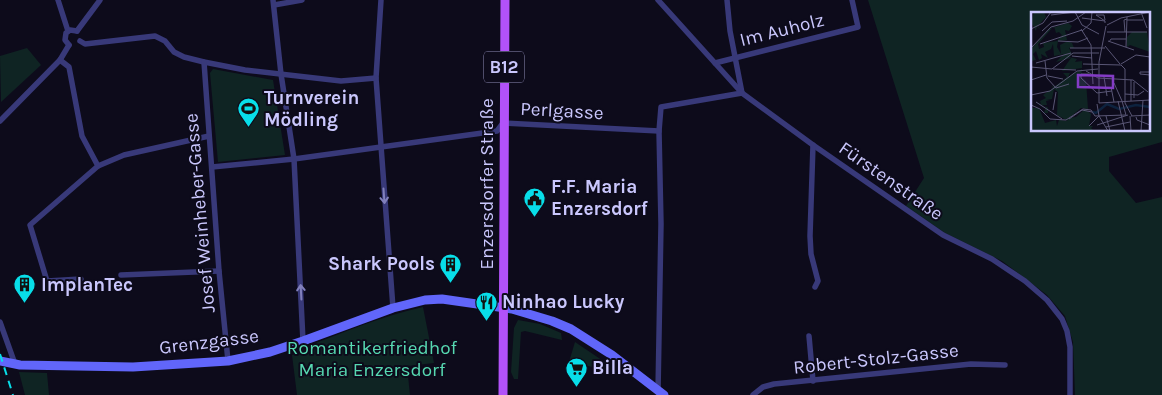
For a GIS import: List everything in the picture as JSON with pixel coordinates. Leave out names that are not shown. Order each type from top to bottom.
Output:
[{"type":"main road","name":"Enzersdorfer Straße","points":[[504,308],[505,0]]},
{"type":"main road","name":"B12","points":[[503,395],[504,308]]},
{"type":"street","points":[[58,0],[68,32]]},
{"type":"street","points":[[77,31],[100,0]]},
{"type":"street","points":[[302,0],[274,3],[281,74],[294,159],[304,341]]},
{"type":"street","points":[[381,0],[376,78],[393,308]]},
{"type":"street","name":"Fürstenstraße","points":[[658,0],[742,93],[813,145],[943,235],[992,259],[1047,300],[1062,319],[1067,331],[1070,347],[1070,395]]},
{"type":"street","points":[[660,393],[661,224],[659,131],[661,107],[742,93],[730,31],[728,0]]},
{"type":"street","name":"Im Auholz","points":[[715,63],[858,27],[852,0]]},
{"type":"street","points":[[77,31],[68,32],[65,35],[65,40],[69,45],[74,46],[80,42]]},
{"type":"street","points":[[77,31],[81,37],[80,42]]},
{"type":"street","points":[[80,42],[85,44],[155,36],[165,41],[174,52],[184,58],[204,62],[342,81],[376,78]]},
{"type":"street","points":[[0,120],[60,60],[69,45]]},
{"type":"street","points":[[60,60],[69,66],[82,136],[98,166]]},
{"type":"street","name":"Josef Weinheber-Gasse","points":[[204,62],[219,271],[228,360]]},
{"type":"street","name":"Perlgasse","points":[[212,167],[294,159],[496,131],[504,123],[659,131]]},
{"type":"street","points":[[81,279],[47,281],[30,225],[98,166],[124,155],[209,136]]},
{"type":"street","points":[[813,145],[810,236],[811,254],[818,281],[815,287]]},
{"type":"street","points":[[121,275],[219,271]]},
{"type":"street","name":"Grenzgasse","points":[[0,361],[15,364],[133,367],[228,360],[270,352],[393,308],[425,300],[442,299],[504,308],[538,316],[571,329],[612,355],[660,393]]},
{"type":"street","points":[[0,322],[15,364]]},
{"type":"street","points":[[809,336],[813,381]]},
{"type":"street","name":"Robert-Stolz-Gasse","points":[[753,395],[763,387],[774,384],[971,364],[1005,365]]},
{"type":"green space","points":[[868,0],[1162,0],[1162,142],[1109,157],[1109,171],[1136,203],[1162,197],[1162,395],[1075,395],[1073,342],[1065,316],[1047,295],[1002,261],[945,233],[906,206],[924,178]]},
{"type":"green space","points":[[27,48],[41,65],[1,102],[0,56]]},
{"type":"green space","name":"Turnverein Mödling","points":[[213,69],[273,80],[285,155],[218,162],[210,73]]},
{"type":"green space","name":"Romantikerfriedhof Maria Enzersdorf","points":[[423,307],[434,363],[407,366],[410,395],[297,395],[292,355],[305,350],[306,347],[363,325]]},
{"type":"green space","points":[[518,320],[540,324],[561,333],[562,340],[525,331],[521,332],[518,379],[514,379],[511,372],[514,328]]},
{"type":"green space","points":[[575,342],[621,373],[569,362]]},
{"type":"green space","points":[[19,372],[47,373],[49,395],[25,395]]},
{"type":"railway","points":[[0,354],[13,395]]},
{"type":"place","name":"Turnverein Mödling","points":[[248,128]]},
{"type":"place","name":"F.F. Maria Enzersdorf","points":[[535,217]]},
{"type":"place","name":"Shark Pools","points":[[451,283]]},
{"type":"place","name":"ImplanTec","points":[[25,304]]},
{"type":"place","name":"Ninhao Lucky","points":[[486,321]]},
{"type":"place","name":"Billa","points":[[576,387]]}]
